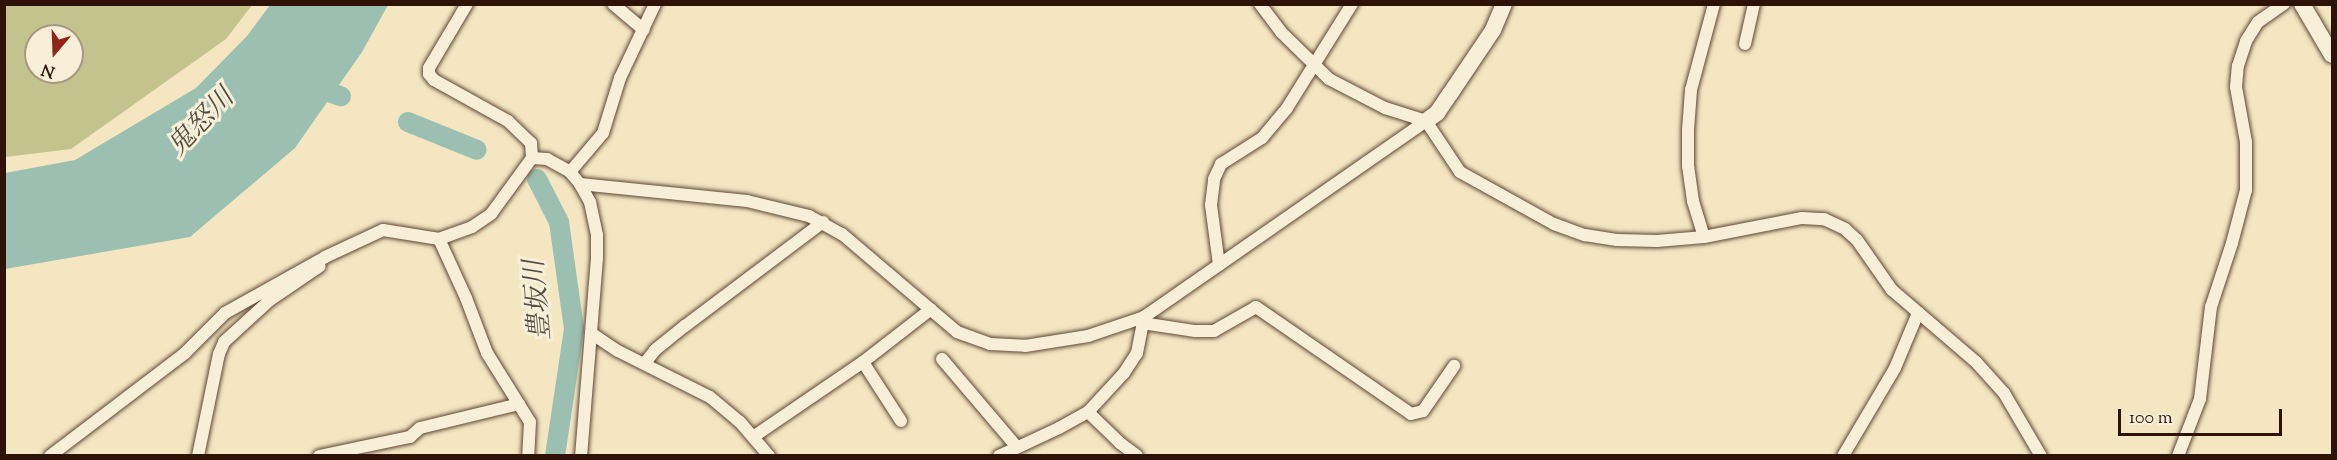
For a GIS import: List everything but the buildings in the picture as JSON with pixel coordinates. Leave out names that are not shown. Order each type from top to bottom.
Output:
[{"type":"street","points":[[50,456],[185,352],[225,313],[325,257],[384,230],[439,239],[472,227],[491,214],[529,162],[531,143],[508,121],[434,80],[429,74],[429,68],[467,4]]},
{"type":"street","points":[[612,4],[644,30]]},
{"type":"street","points":[[570,172],[603,133],[620,78],[655,4]]},
{"type":"street","points":[[1260,4],[1313,66],[1329,79],[1360,96],[1426,121],[1460,172],[1554,224],[1585,235],[1617,240],[1657,241],[1704,237],[1802,218],[1824,219],[1845,229],[1857,240],[1892,290],[1976,362],[2004,393],[2023,421],[2041,456]]},
{"type":"street","points":[[1219,265],[1211,205],[1217,172],[1221,164],[1262,138],[1287,108],[1352,4]]},
{"type":"street","points":[[580,184],[747,201],[782,207],[823,222],[957,332],[990,344],[1025,346],[1088,336],[1143,320],[1437,113],[1493,30],[1504,4]]},
{"type":"street","points":[[1704,237],[1693,201],[1688,166],[1688,130],[1691,90],[1714,4]]},
{"type":"street","points":[[1745,44],[1754,4]]},
{"type":"street","points":[[2178,456],[2200,399],[2211,307],[2246,190],[2246,142],[2236,87],[2238,66],[2246,41],[2258,22],[2284,4]]},
{"type":"street","points":[[2301,4],[2332,55]]},
{"type":"street","points":[[529,162],[547,159],[570,172],[590,202],[597,235],[581,456]]},
{"type":"street","points":[[645,363],[655,350],[685,326],[823,222]]},
{"type":"street","points":[[439,239],[466,298],[486,353],[530,422],[528,456]]},
{"type":"street","points":[[198,456],[219,354],[224,342],[270,300],[317,270],[325,257]]},
{"type":"street","points":[[1143,320],[1195,331],[1214,331],[1256,307],[1411,414],[1423,411],[1454,366]]},
{"type":"street","points":[[753,437],[863,362],[931,309]]},
{"type":"street","points":[[1844,456],[1895,368],[1918,313]]},
{"type":"street","points":[[999,456],[1088,412],[1124,373],[1137,353],[1143,320]]},
{"type":"street","points":[[591,333],[710,397],[753,437],[769,456]]},
{"type":"street","points":[[942,359],[1017,447]]},
{"type":"street","points":[[863,362],[901,421]]},
{"type":"street","points":[[319,456],[410,437],[420,428],[519,404]]},
{"type":"street","points":[[1088,412],[1137,456]]},
{"type":"green space","points":[[5,4],[252,5],[226,39],[71,149],[5,157]]},
{"type":"water","name":"鬼怒川","points":[[270,5],[388,5],[362,52],[295,148],[190,237],[5,269],[5,173],[75,160],[196,88],[247,36]]},
{"type":"waterway","name":"豊坂川","points":[[310,85],[341,96]]},
{"type":"waterway","name":"豊坂川","points":[[408,122],[477,150]]},
{"type":"waterway","name":"豊坂川","points":[[537,179],[559,222],[574,329],[555,456]]}]
